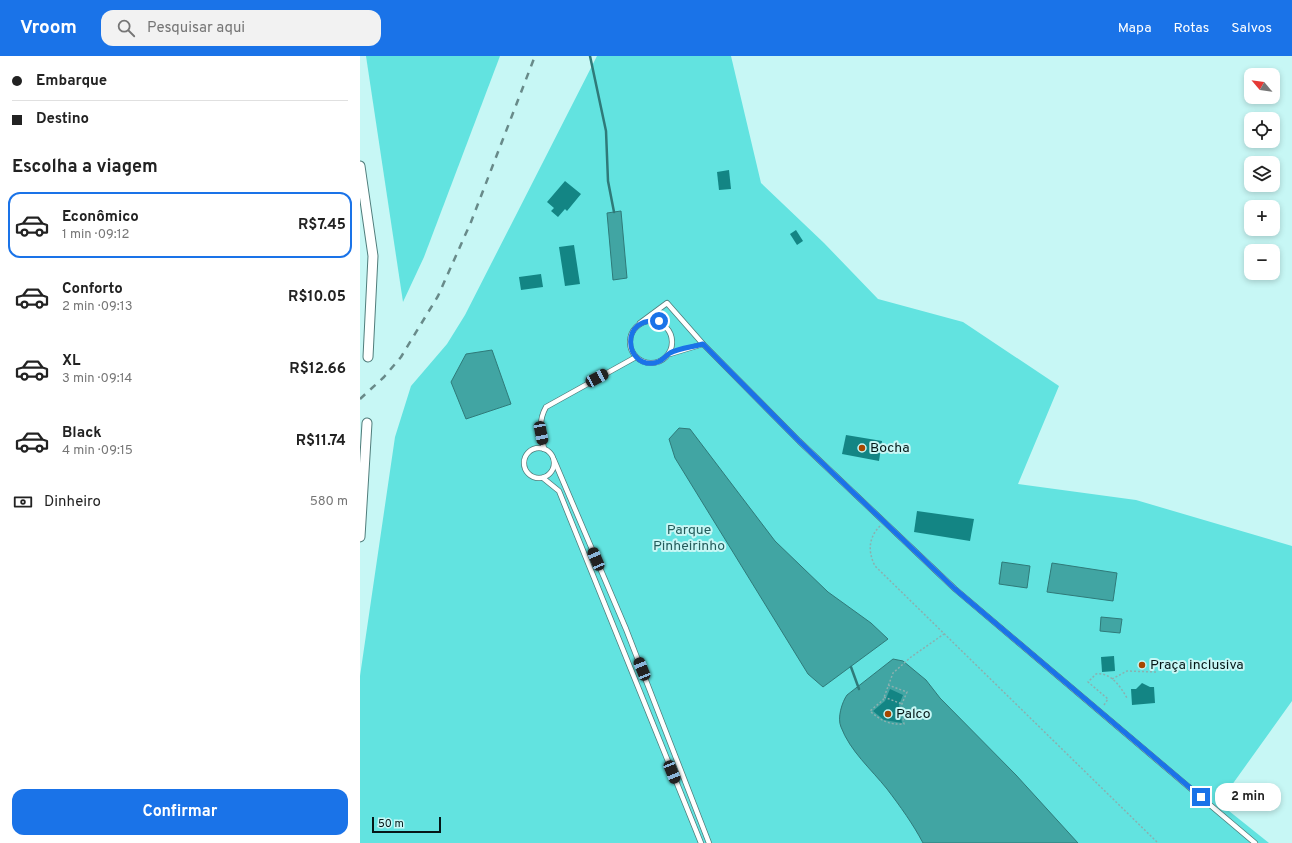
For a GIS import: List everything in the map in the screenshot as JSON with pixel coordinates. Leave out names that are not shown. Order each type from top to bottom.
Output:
[{"type":"street","points":[[360,166],[373,256],[368,357]]},
{"type":"street","points":[[360,537],[367,423]]},
{"type":"lane","points":[[703,344],[670,354],[663,360],[653,363],[644,362],[636,357],[631,349],[630,339],[633,330],[640,323],[667,303],[703,344],[884,522],[955,589],[1256,843]]},
{"type":"lane","points":[[640,323],[649,320],[659,321],[667,326],[672,335],[670,354]]},
{"type":"lane","points":[[544,449],[540,426],[542,414],[546,407],[636,357]]},
{"type":"lane","points":[[554,460],[554,468],[550,474],[543,478],[535,478],[528,474],[525,467],[525,459],[529,452],[536,449],[544,449],[550,453],[554,460],[626,629],[708,843]]},
{"type":"lane","points":[[543,478],[559,491],[701,843]]},
{"type":"lane","points":[[1246,836],[1246,843]]},
{"type":"path","points":[[884,522],[875,531],[869,544],[871,558],[875,566],[1158,843]]},
{"type":"path","points":[[888,685],[906,692],[902,704],[904,724],[894,725],[885,722],[870,711],[884,697],[888,685],[893,673],[911,657],[944,634]]},
{"type":"path","points":[[1112,679],[1127,670],[1156,672]]},
{"type":"path","points":[[1099,712],[1108,699],[1088,682],[1096,674],[1106,675],[1116,682],[1127,698]]},
{"type":"path","points":[[884,697],[902,704]]},
{"type":"green space","points":[[366,56],[500,56],[424,257],[403,302]]},
{"type":"green space","name":"Parque Pinheirinho","points":[[597,56],[731,56],[761,183],[824,243],[878,299],[963,322],[1059,386],[1018,484],[1136,500],[1292,546],[1292,701],[1219,803],[1269,843],[360,843],[360,676],[395,437],[411,386],[447,344],[465,315]]},
{"type":"shaded area","points":[[621,211],[627,278],[613,280],[607,213]]},
{"type":"shaded area","points":[[492,350],[511,404],[466,419],[451,382],[466,354]]},
{"type":"shaded area","points":[[679,428],[690,429],[775,541],[828,592],[871,623],[888,639],[823,687],[808,674],[675,458],[669,439]]},
{"type":"shaded area","points":[[1002,562],[1030,566],[1027,588],[999,584]]},
{"type":"shaded area","points":[[1052,563],[1117,573],[1113,601],[1047,592]]},
{"type":"shaded area","points":[[1101,617],[1122,619],[1120,633],[1100,631]]},
{"type":"shaded area","points":[[893,659],[903,661],[926,680],[940,698],[1016,775],[1078,843],[923,843],[897,802],[861,760],[845,736],[840,723],[843,702],[847,695]]},
{"type":"building","points":[[729,170],[731,189],[719,190],[717,172]]},
{"type":"building","points":[[565,181],[581,194],[567,211],[565,209],[558,217],[551,211],[554,208],[547,202]]},
{"type":"building","points":[[796,230],[803,241],[797,245],[790,234]]},
{"type":"building","points":[[574,245],[580,284],[565,286],[559,247]]},
{"type":"building","points":[[541,274],[543,287],[521,290],[519,277]]},
{"type":"building","name":"Bocha","points":[[846,435],[882,441],[879,461],[842,454]]},
{"type":"building","points":[[917,511],[974,519],[970,541],[914,532]]},
{"type":"building","points":[[1114,656],[1115,671],[1102,672],[1101,657]]},
{"type":"building","points":[[1142,683],[1150,687],[1154,687],[1155,703],[1132,705],[1131,689],[1136,689]]},
{"type":"building","name":"Palco","points":[[890,689],[903,695],[899,705],[902,723],[884,720],[873,711],[885,701]]},
{"type":"waterway","points":[[590,56],[606,131],[608,181],[614,212]]},
{"type":"waterway","points":[[851,667],[859,689]]},
{"type":"railway","points":[[360,399],[384,377],[401,357],[438,296],[471,222],[535,56]]},
{"type":"place","name":"Bocha","points":[[862,448]]},
{"type":"place","name":"Praça inclusiva","points":[[1142,665]]},
{"type":"place","name":"Palco","points":[[888,714]]},
{"type":"route","points":[[659,321],[649,320],[640,323],[633,330],[630,339],[631,349],[636,357],[644,362],[653,363],[663,360],[670,354],[703,344],[799,441],[955,589],[1201,797]]}]
